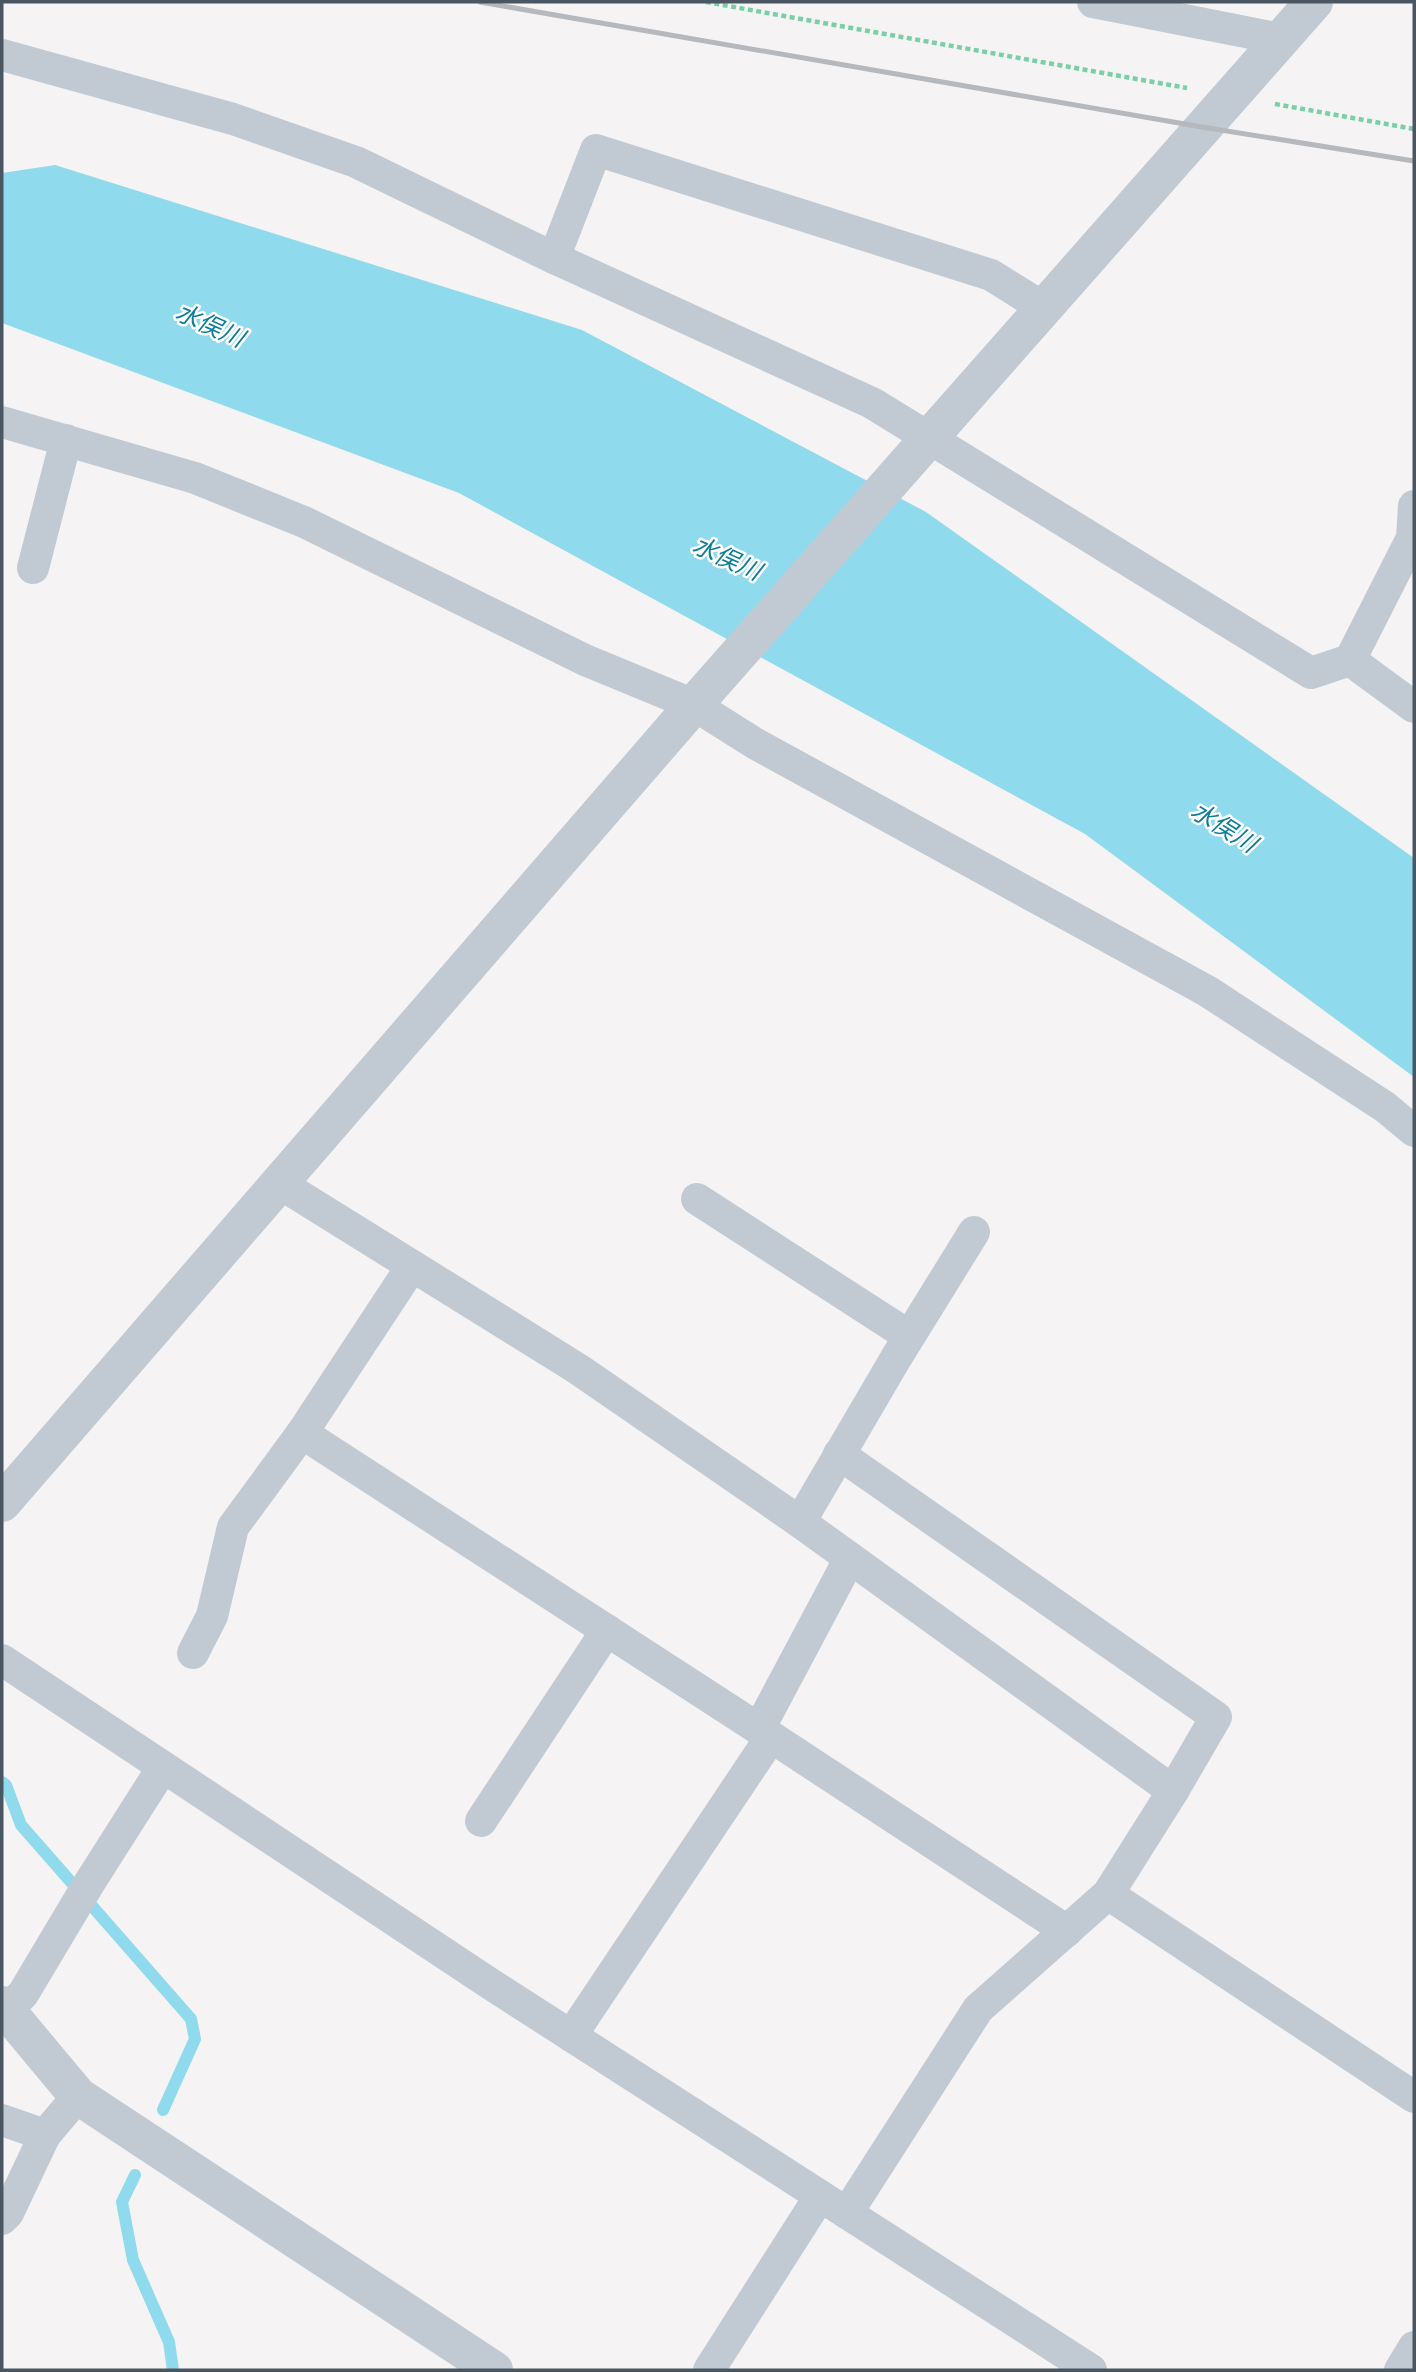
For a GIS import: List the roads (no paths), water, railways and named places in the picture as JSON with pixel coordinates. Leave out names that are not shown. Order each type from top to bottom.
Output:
[{"type":"street","points":[[1093,2],[1281,38]]},
{"type":"street","points":[[2,1503],[699,699],[1314,2]]},
{"type":"street","points":[[2,55],[233,119],[356,162],[554,258],[872,403],[923,446],[1311,673],[1350,660],[1412,538],[1414,506]]},
{"type":"street","points":[[554,258],[596,150],[991,275],[1044,308]]},
{"type":"street","points":[[2,422],[195,478],[304,522],[585,660],[699,699],[768,751],[1207,991],[1385,1107],[1414,1131]]},
{"type":"street","points":[[33,568],[66,440]]},
{"type":"street","points":[[1350,660],[1414,707]]},
{"type":"street","points":[[279,1183],[578,1369],[800,1522],[1173,1791]]},
{"type":"street","points":[[697,1199],[909,1336]]},
{"type":"street","points":[[800,1522],[909,1336],[974,1232]]},
{"type":"street","points":[[192,1653],[212,1616],[233,1527],[302,1433],[412,1266]]},
{"type":"street","points":[[302,1433],[1067,1931]]},
{"type":"street","points":[[839,1454],[1216,1717],[1108,1894],[978,2009],[847,2213]]},
{"type":"street","points":[[571,2036],[765,1733],[850,1558]]},
{"type":"street","points":[[481,1821],[607,1630]]},
{"type":"street","points":[[2,1660],[571,2036],[1091,2370]]},
{"type":"street","points":[[163,1767],[23,1994],[4,2008],[78,2096],[494,2370]]},
{"type":"street","points":[[1108,1894],[1414,2097]]},
{"type":"street","points":[[2,2219],[8,2213],[45,2134],[78,2096]]},
{"type":"street","points":[[2,2120],[45,2134]]},
{"type":"street","points":[[709,2370],[820,2196]]},
{"type":"street","points":[[1400,2370],[1414,2347]]},
{"type":"water","name":"水俣川","points":[[55,165],[582,330],[926,512],[1414,858],[1414,1077],[1085,834],[459,493],[2,323],[2,173]]},
{"type":"waterway","points":[[2,1782],[6,1785],[21,1825],[191,2019],[195,2039],[163,2110]]},
{"type":"waterway","points":[[135,2175],[122,2202],[133,2260],[169,2342],[173,2370]]},
{"type":"railway","points":[[480,2],[1414,161]]}]
